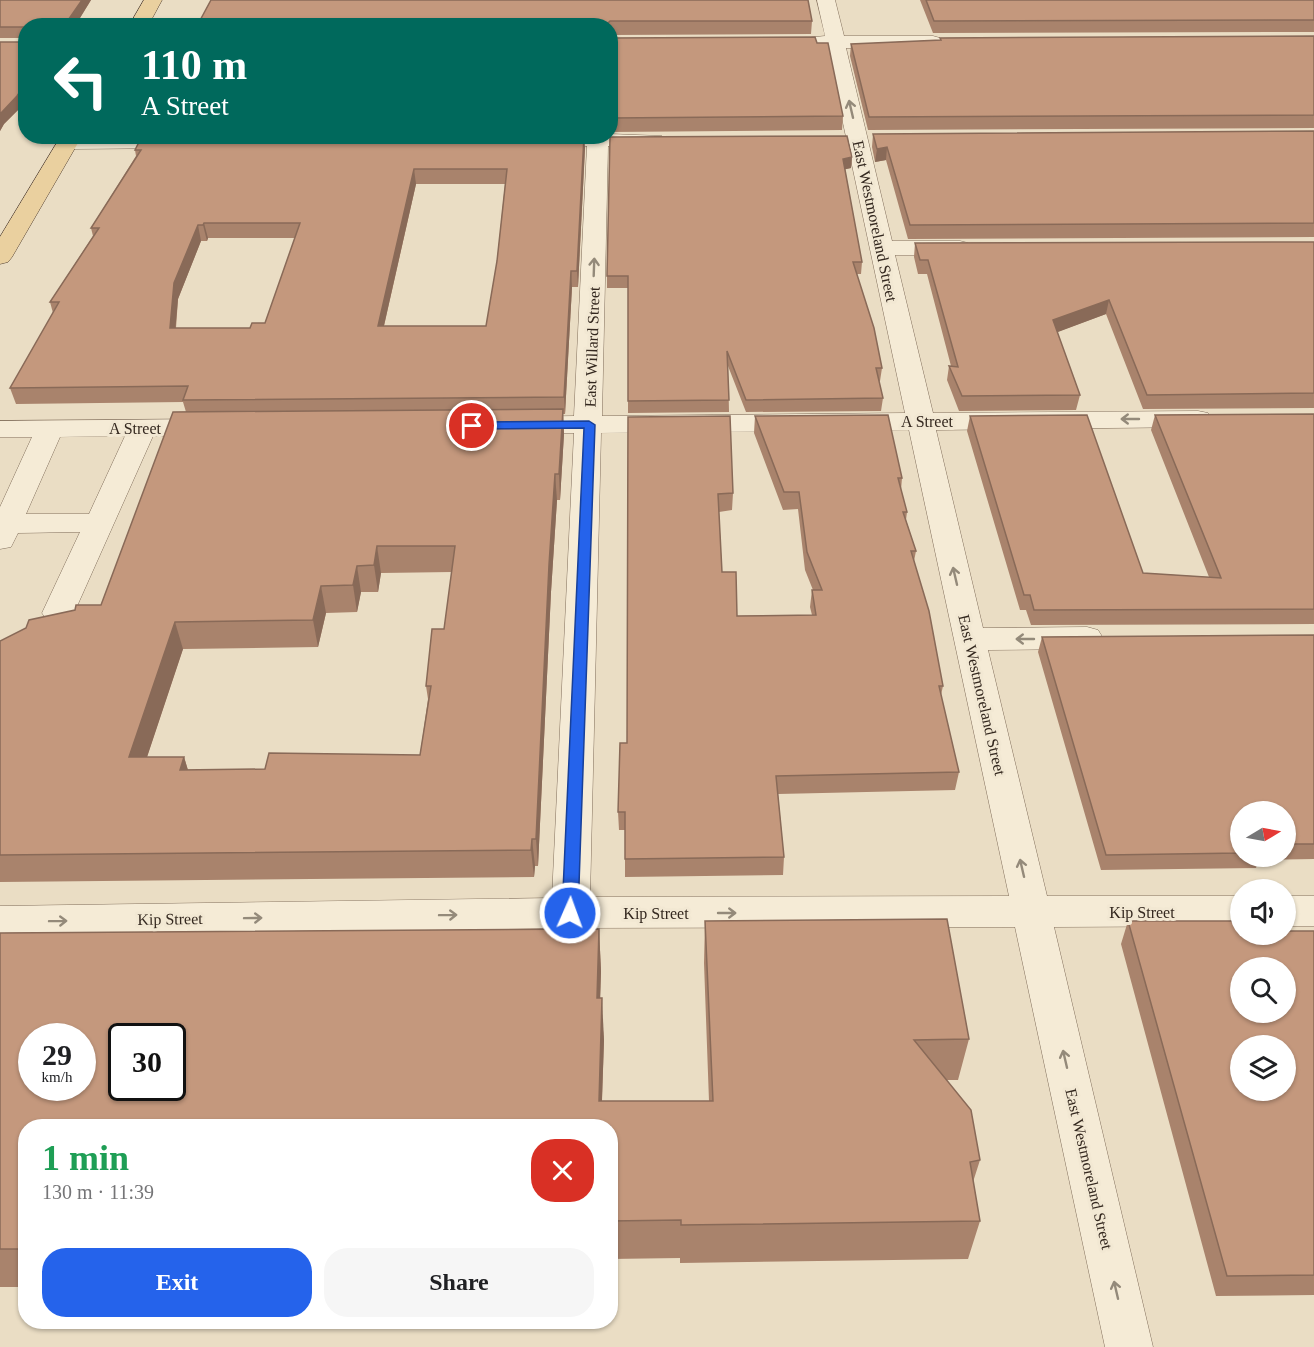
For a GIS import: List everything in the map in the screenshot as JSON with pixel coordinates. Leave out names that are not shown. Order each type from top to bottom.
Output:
[{"type":"main road","points":[[143,18],[153,0]]},
{"type":"main road","points":[[0,257],[68,144]]},
{"type":"street","name":"East Westmoreland Street","points":[[826,0],[1129,1347]]},
{"type":"street","points":[[800,42],[955,42]]},
{"type":"street","points":[[834,138],[880,138]]},
{"type":"street","points":[[618,140],[681,139]]},
{"type":"street","name":"East Willard Street","points":[[570,913],[598,144]]},
{"type":"street","points":[[881,248],[986,248]]},
{"type":"street","name":"A Street","points":[[495,425],[1218,419]]},
{"type":"street","name":"A Street","points":[[0,429],[237,427]]},
{"type":"street","points":[[50,428],[3,529],[99,523]]},
{"type":"street","points":[[58,613],[143,428]]},
{"type":"street","points":[[969,639],[1112,638]]},
{"type":"street","name":"Kip Street","points":[[0,922],[570,913],[1230,911]]},
{"type":"street","points":[[1296,911],[1314,911]]},
{"type":"building","points":[[0,0],[82,0],[70,18],[18,18],[18,27],[0,27]]},
{"type":"building","points":[[211,0],[808,0],[812,21],[618,21],[618,18],[201,18]]},
{"type":"building","points":[[926,0],[1314,0],[1314,20],[934,21]]},
{"type":"building","points":[[1314,36],[1314,115],[869,117],[851,44],[941,40],[940,38]]},
{"type":"building","points":[[815,37],[817,43],[828,43],[843,116],[618,118],[618,38]]},
{"type":"building","points":[[0,42],[18,42],[18,95],[0,114]]},
{"type":"building","points":[[1314,131],[1314,223],[910,225],[887,147],[877,149],[873,134]]},
{"type":"building","points":[[847,136],[852,157],[843,159],[862,262],[853,262],[874,328],[882,368],[876,368],[883,398],[746,400],[727,351],[729,400],[628,401],[628,276],[607,276],[610,144],[618,144],[618,137]]},
{"type":"building","points":[[138,144],[584,144],[577,271],[571,271],[564,397],[183,400],[188,386],[10,388],[59,302],[50,302],[99,228],[91,228],[141,150],[135,150]],"holes":[[[414,169],[507,169],[497,261],[486,326],[378,326]],[[204,223],[300,223],[265,323],[252,323],[250,328],[170,328],[174,283],[198,225]]]},
{"type":"building","points":[[1314,242],[1314,393],[1147,395],[1109,300],[1053,320],[1080,395],[962,396],[949,366],[958,367],[928,260],[920,260],[915,243]]},
{"type":"building","points":[[563,409],[559,474],[555,474],[549,565],[536,839],[532,839],[531,850],[0,855],[0,641],[26,628],[29,620],[75,610],[76,605],[101,605],[173,412]],"holes":[[[377,546],[455,546],[444,629],[432,629],[426,686],[431,686],[420,755],[269,753],[265,769],[180,770],[184,757],[129,757],[175,622],[313,620],[321,586],[353,585],[357,566],[374,565]]]},
{"type":"building","points":[[1314,414],[1314,609],[1034,610],[1030,595],[1024,595],[970,416],[1087,415],[1143,573],[1221,578],[1155,415]]},
{"type":"building","points":[[888,415],[902,478],[898,478],[907,512],[903,512],[916,551],[911,551],[929,611],[943,686],[939,686],[959,772],[776,776],[784,857],[625,859],[625,812],[618,812],[620,743],[627,743],[628,417],[730,416],[733,493],[718,494],[722,572],[736,572],[737,616],[816,615],[812,590],[822,590],[807,552],[799,492],[784,492],[755,416]]},
{"type":"building","points":[[1314,635],[1314,844],[1296,844],[1296,801],[1230,801],[1230,853],[1106,855],[1042,637]]},
{"type":"building","points":[[947,919],[969,1039],[914,1040],[971,1110],[980,1160],[970,1162],[980,1221],[681,1225],[681,1220],[618,1221],[618,1119],[18,1119],[18,1249],[0,1249],[0,933],[599,929],[597,998],[602,998],[599,1101],[713,1101],[705,921]]},
{"type":"building","points":[[1128,921],[1230,921],[1230,945],[1296,945],[1296,931],[1314,931],[1314,1275],[1227,1276]]},
{"type":"route","points":[[472,426],[589,425],[570,913]]}]
